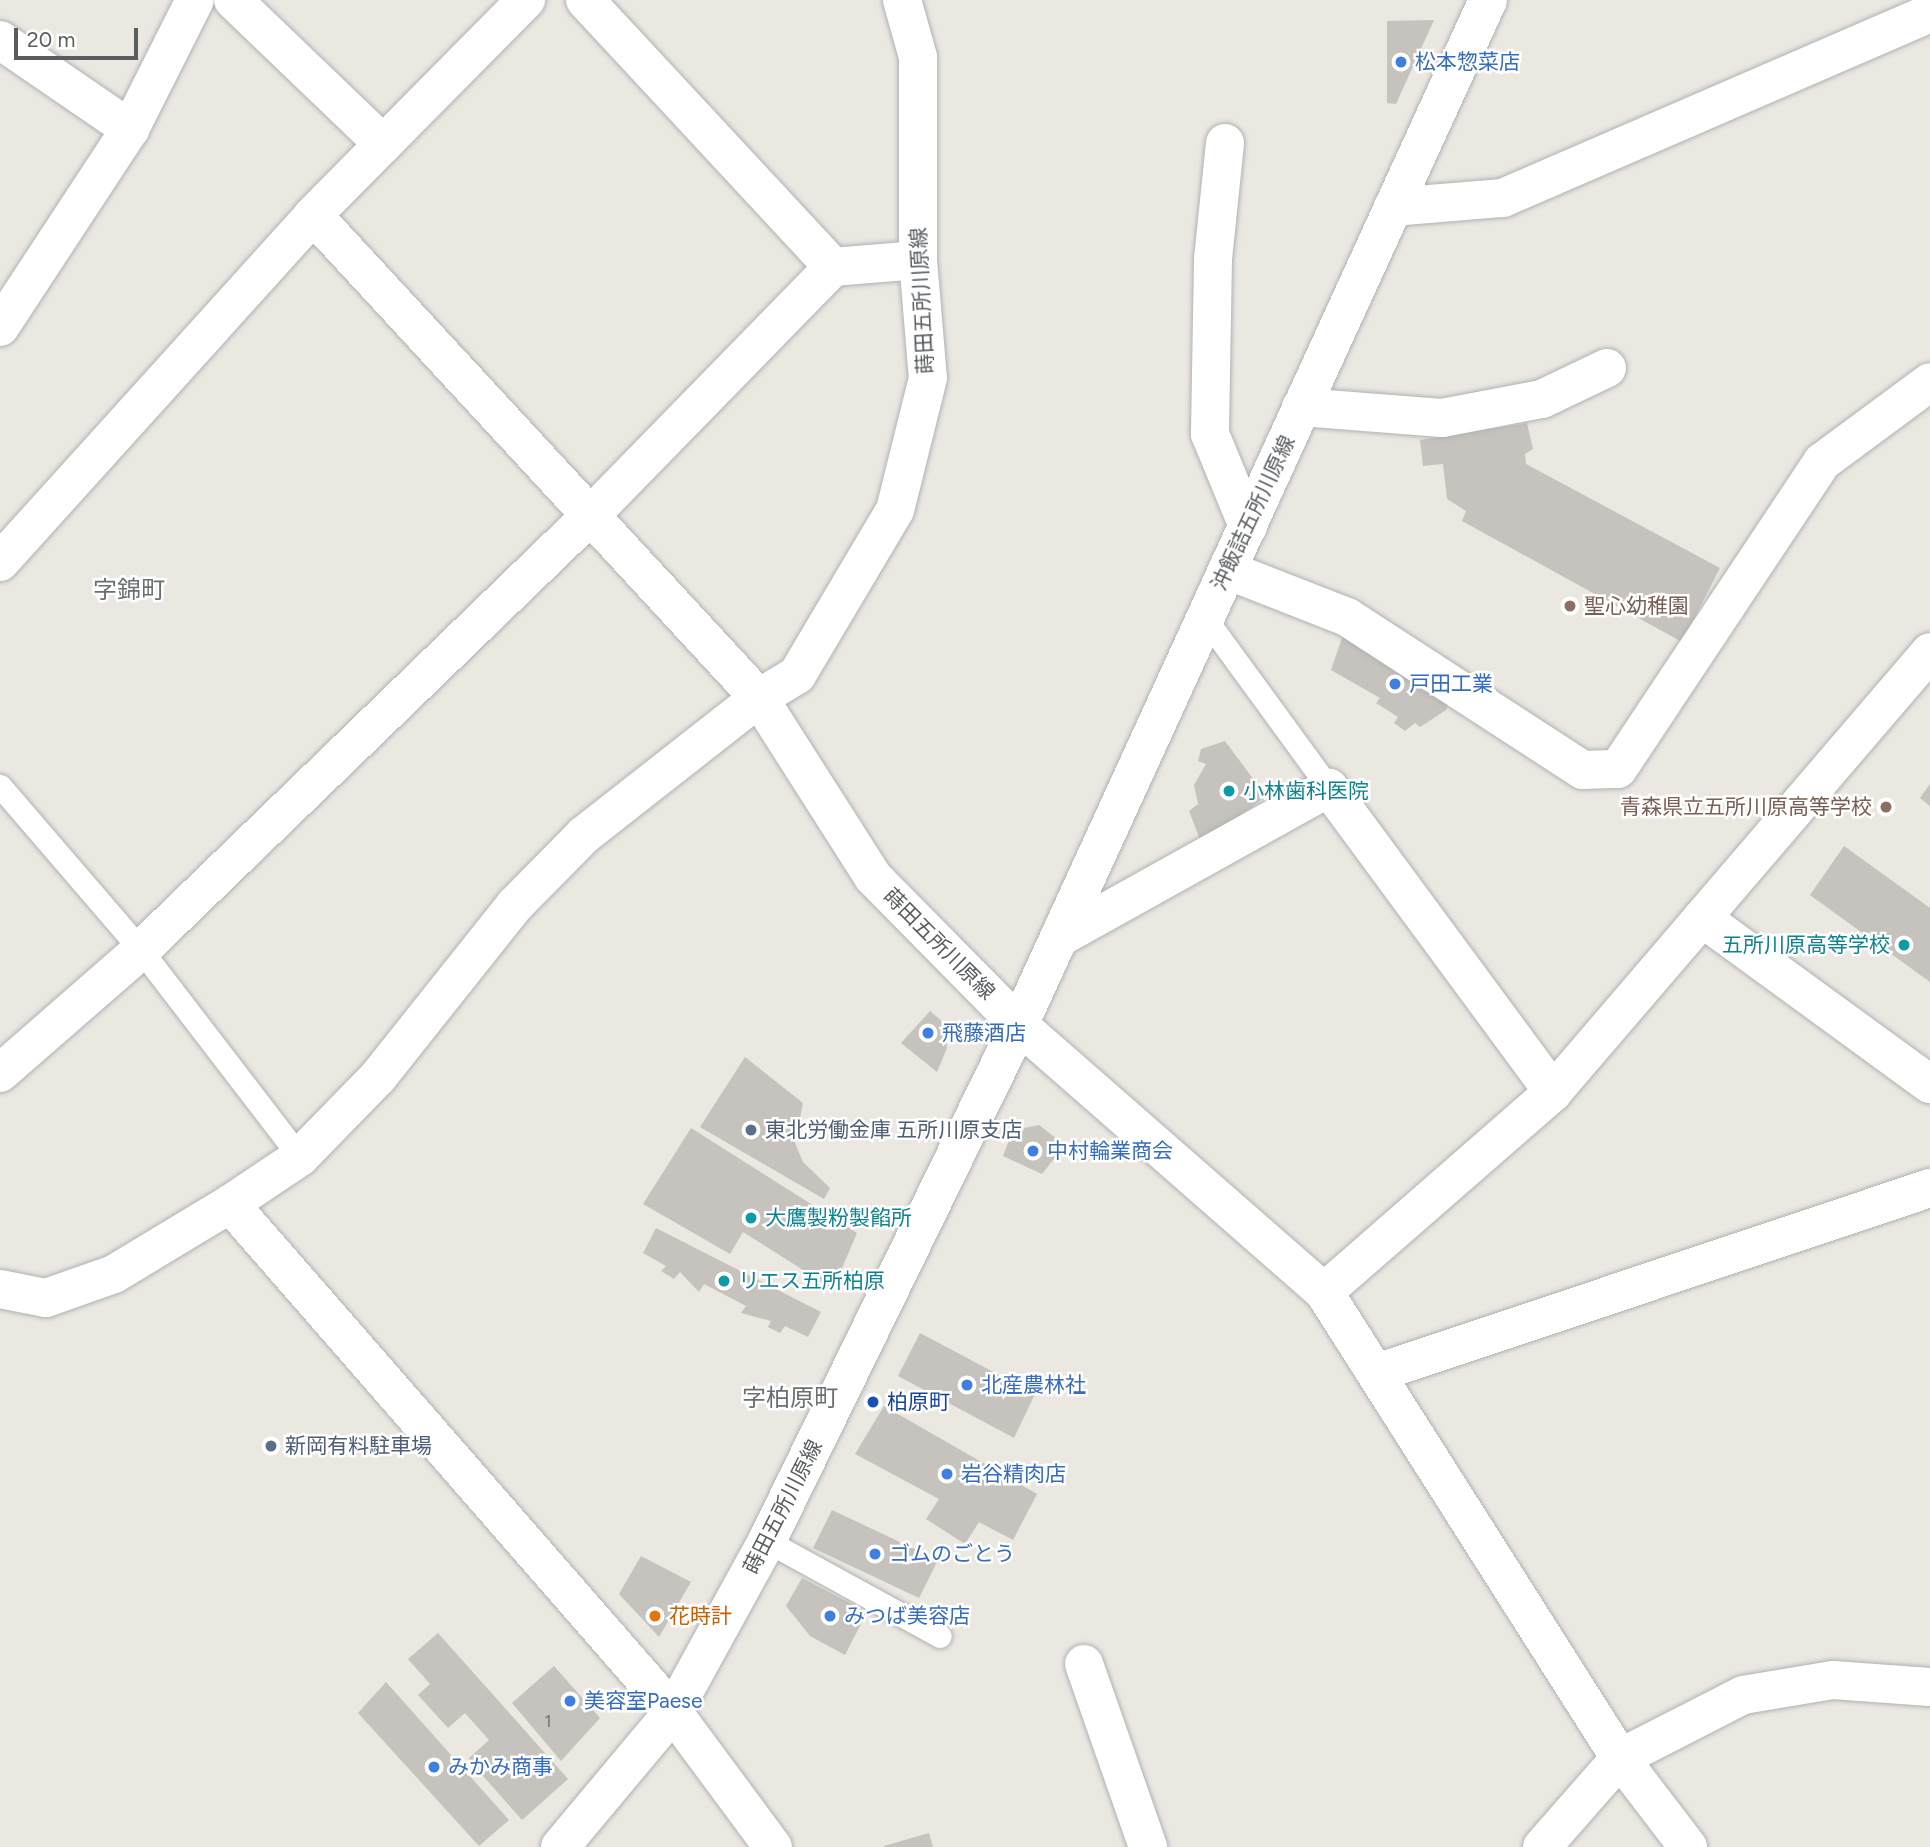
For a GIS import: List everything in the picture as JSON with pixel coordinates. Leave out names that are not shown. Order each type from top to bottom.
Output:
[{"type":"street","points":[[0,327],[130,129],[195,0]]},
{"type":"street","points":[[233,0],[383,144]]},
{"type":"street","points":[[0,562],[313,215],[526,0]]},
{"type":"street","points":[[585,0],[833,267]]},
{"type":"street","name":"蒔田五所川原線","points":[[560,1847],[673,1713],[767,1541],[1019,1025],[873,877],[759,698],[797,675],[895,510],[928,378],[918,260],[918,57],[902,0]]},
{"type":"street","name":"沖飯詰五所川原線","points":[[1019,1025],[1488,0]]},
{"type":"street","points":[[1393,207],[1503,198],[1930,13]]},
{"type":"street","points":[[0,40],[130,129]]},
{"type":"street","points":[[1225,143],[1213,259],[1210,434],[1248,526]]},
{"type":"street","points":[[0,1289],[46,1298],[114,1275],[230,1204],[300,1157],[378,1077],[515,905],[583,835],[759,698],[592,514],[313,215]]},
{"type":"street","points":[[0,1073],[141,950],[592,514],[833,267],[918,260]]},
{"type":"street","points":[[1301,407],[1442,418],[1542,399],[1607,368]]},
{"type":"street","points":[[1227,570],[1347,617],[1583,770],[1618,769],[1822,462],[1930,382]]},
{"type":"street","points":[[1324,1292],[1553,1092],[1930,652]]},
{"type":"street","points":[[1059,938],[1329,788],[1553,1092]]},
{"type":"street","points":[[1702,918],[1930,1084]]},
{"type":"street","points":[[1019,1025],[1324,1292],[1620,1758],[1688,1847]]},
{"type":"street","points":[[1377,1373],[1930,1188]]},
{"type":"street","points":[[230,1204],[673,1713],[774,1847]]},
{"type":"street","points":[[1084,1664],[1149,1847]]},
{"type":"street","points":[[1542,1847],[1620,1758],[1743,1695],[1833,1680],[1930,1687]]},
{"type":"lane","points":[[1205,618],[1329,788]]},
{"type":"lane","points":[[0,786],[141,950],[300,1157]]},
{"type":"lane","points":[[767,1541],[940,1636]]},
{"type":"building","name":"松本惣菜店","points":[[1434,20],[1396,104],[1387,103],[1387,21]]},
{"type":"building","name":"聖心幼稚園","points":[[1527,423],[1533,449],[1525,454],[1526,464],[1720,568],[1682,642],[1462,521],[1466,511],[1447,499],[1443,464],[1423,466],[1420,440]]},
{"type":"building","name":"戸田工業","points":[[1343,635],[1449,703],[1446,710],[1420,727],[1415,723],[1405,731],[1394,723],[1398,717],[1376,703],[1380,698],[1331,670]]},
{"type":"building","name":"小林歯科医院","points":[[1225,741],[1266,796],[1202,845],[1189,811],[1198,804],[1194,785],[1206,764],[1198,761],[1201,749]]},
{"type":"building","points":[[1930,784],[1930,806],[1920,798]]},
{"type":"building","name":"五所川原高等学校","points":[[1844,846],[1930,908],[1930,982],[1810,895]]},
{"type":"building","name":"飛藤酒店","points":[[930,1011],[944,1023],[947,1048],[937,1072],[901,1043]]},
{"type":"building","name":"東北労働金庫 五所川原支店","points":[[745,1057],[803,1103],[795,1143],[803,1162],[830,1188],[824,1199],[700,1127]]},
{"type":"building","name":"中村輪業商会","points":[[1039,1125],[1065,1145],[1042,1174],[1003,1156],[1013,1130]]},
{"type":"building","name":"大鷹製粉製餡所","points":[[691,1128],[857,1233],[833,1289],[743,1232],[730,1254],[643,1204]]},
{"type":"building","name":"リエス五所柏原","points":[[656,1228],[821,1312],[808,1337],[785,1326],[780,1333],[768,1327],[771,1321],[741,1313],[746,1306],[704,1284],[699,1292],[680,1272],[674,1279],[661,1271],[666,1266],[643,1253]]},
{"type":"building","name":"北産農林社","points":[[920,1333],[1035,1394],[1014,1438],[898,1376]]},
{"type":"building","name":"岩谷精肉店","points":[[884,1406],[1037,1494],[1013,1540],[979,1522],[965,1544],[926,1519],[939,1499],[855,1454]]},
{"type":"building","name":"ゴムのごとう","points":[[832,1510],[938,1560],[919,1598],[813,1548]]},
{"type":"building","name":"花時計","points":[[641,1556],[691,1582],[659,1637],[619,1594]]},
{"type":"building","name":"みつば美容店","points":[[802,1578],[867,1612],[845,1655],[810,1636],[786,1606]]},
{"type":"building","points":[[438,1633],[568,1779],[522,1820],[468,1759],[489,1740],[465,1713],[448,1728],[418,1695],[430,1684],[408,1659]]},
{"type":"building","points":[[554,1666],[600,1718],[561,1761],[512,1703]]},
{"type":"building","name":"みかみ商事","points":[[386,1682],[509,1820],[479,1846],[358,1713]]},
{"type":"building","points":[[929,1833],[933,1847],[884,1847],[884,1846]]},
{"type":"place","name":"松本惣菜店","points":[[1401,62]]},
{"type":"place","name":"聖心幼稚園","points":[[1570,606]]},
{"type":"place","name":"戸田工業","points":[[1395,684]]},
{"type":"place","name":"小林歯科医院","points":[[1229,791]]},
{"type":"place","name":"青森県立五所川原高等学校","points":[[1886,807]]},
{"type":"place","name":"五所川原高等学校","points":[[1904,945]]},
{"type":"place","name":"飛藤酒店","points":[[928,1033]]},
{"type":"place","name":"東北労働金庫 五所川原支店","points":[[751,1130]]},
{"type":"place","name":"中村輪業商会","points":[[1033,1151]]},
{"type":"place","name":"大鷹製粉製餡所","points":[[751,1218]]},
{"type":"place","name":"リエス五所柏原","points":[[724,1281]]},
{"type":"place","name":"北産農林社","points":[[967,1385]]},
{"type":"place","name":"柏原町","points":[[873,1402]]},
{"type":"place","name":"新岡有料駐車場","points":[[271,1446]]},
{"type":"place","name":"岩谷精肉店","points":[[947,1474]]},
{"type":"place","name":"ゴムのごとう","points":[[875,1554]]},
{"type":"place","name":"花時計","points":[[655,1616]]},
{"type":"place","name":"みつば美容店","points":[[830,1616]]},
{"type":"place","name":"美容室Paese","points":[[570,1701]]},
{"type":"place","name":"みかみ商事","points":[[434,1767]]},
{"type":"district","name":"字錦町","points":[[129,590]]},
{"type":"district","name":"字柏原町","points":[[790,1398]]}]
